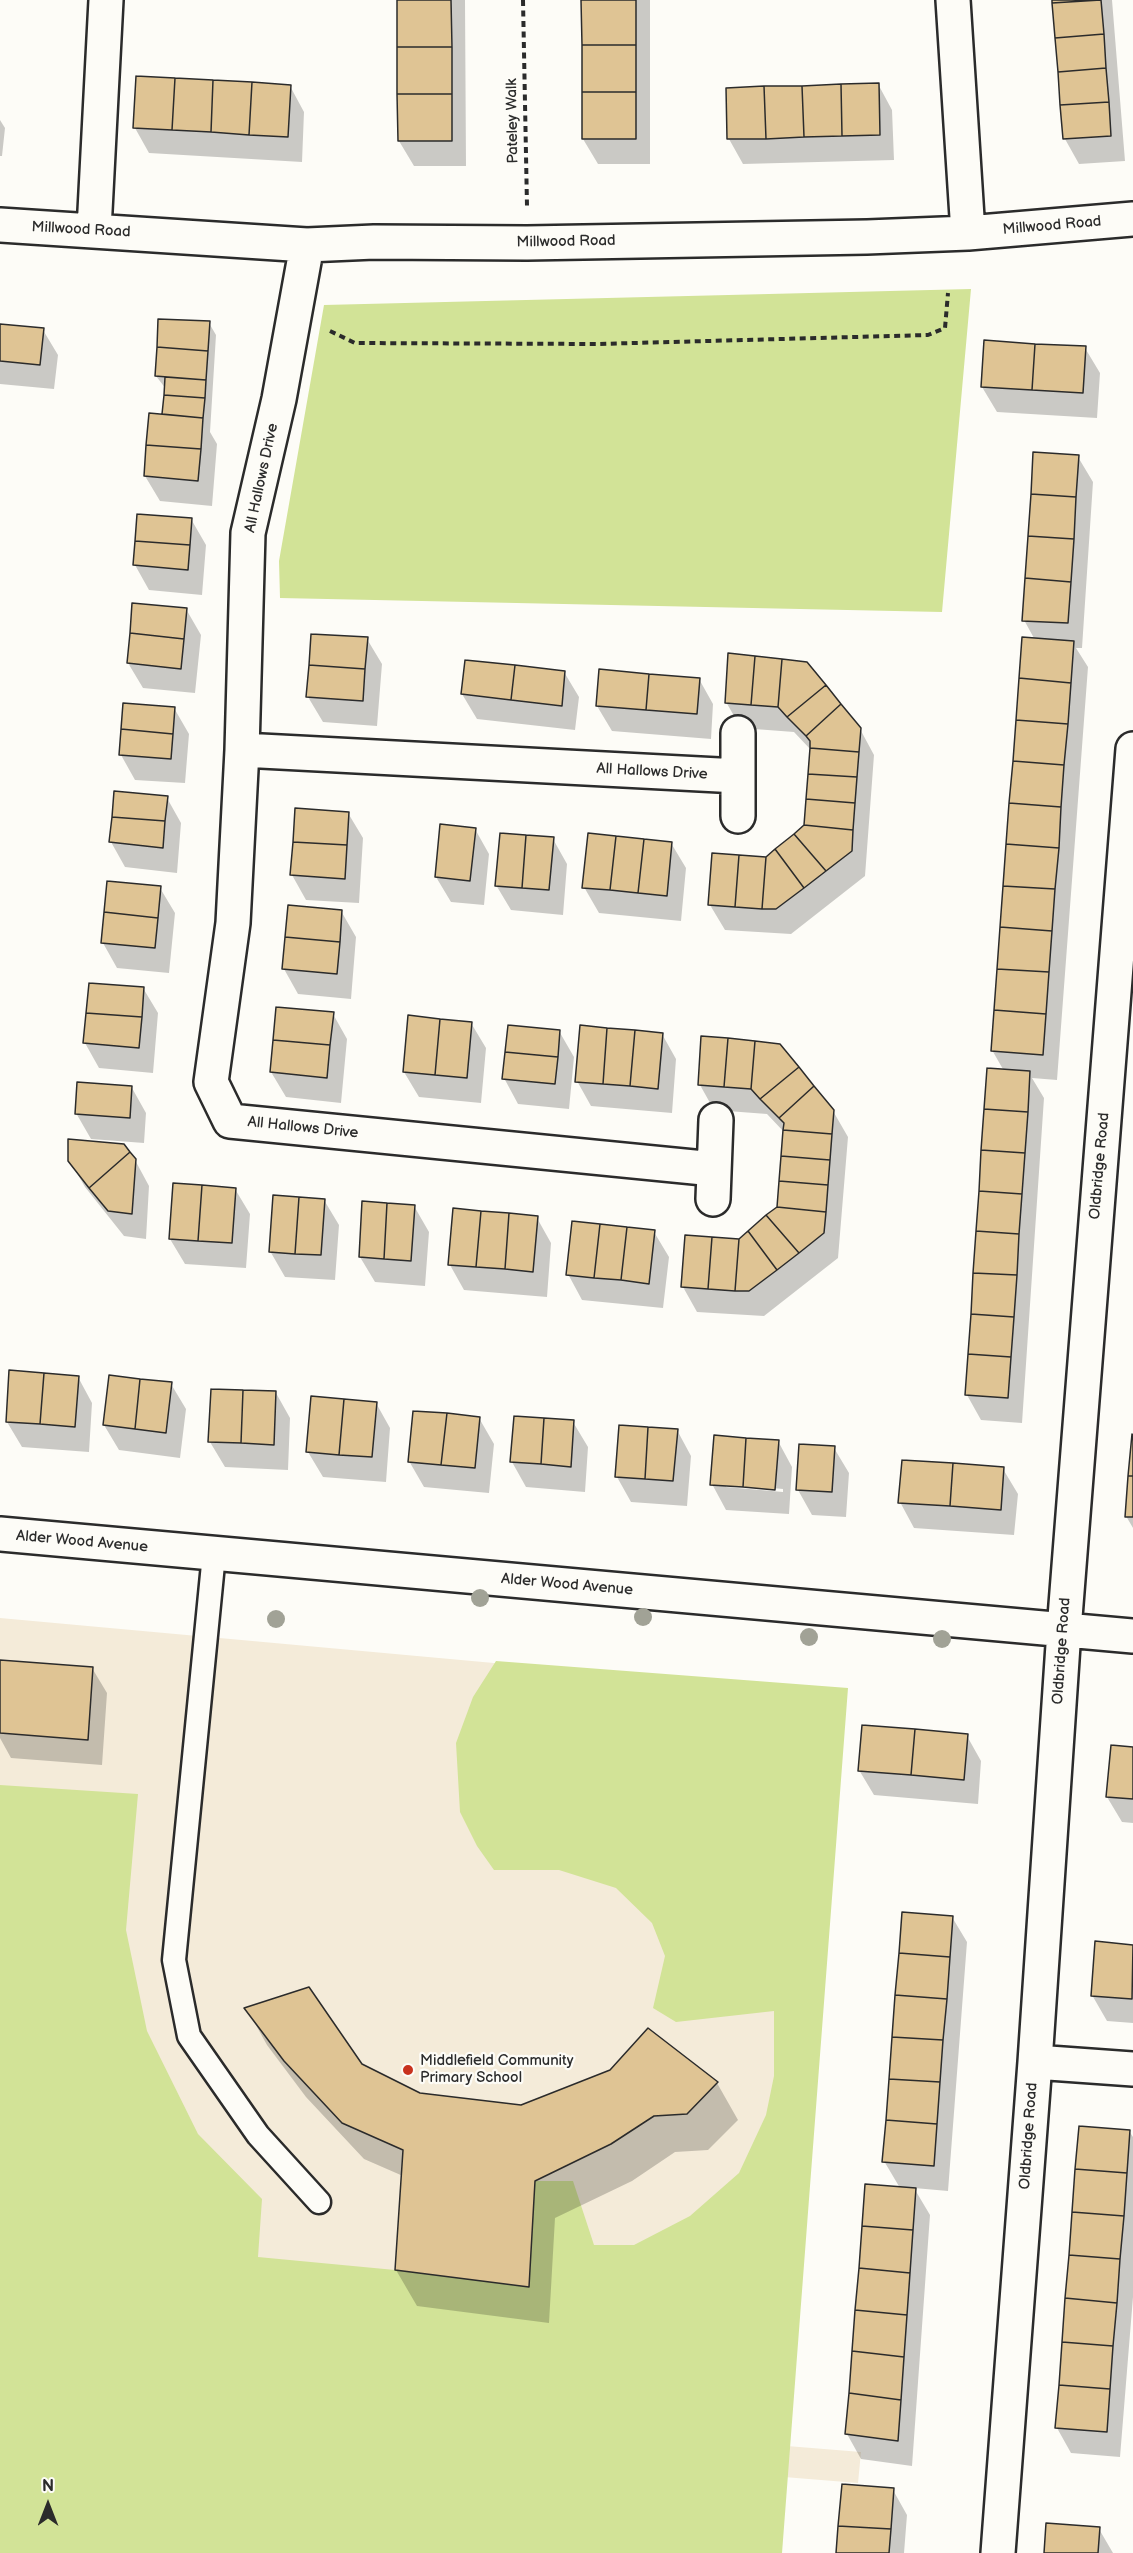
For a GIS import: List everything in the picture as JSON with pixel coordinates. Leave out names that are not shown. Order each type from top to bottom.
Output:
[{"type":"street","points":[[94,230],[106,0]]},
{"type":"street","points":[[953,0],[968,233]]},
{"type":"street","name":"Millwood Road","points":[[0,225],[307,245],[374,242],[527,243],[867,237],[968,233],[1133,219]]},
{"type":"street","name":"All Hallows Drive","points":[[307,245],[279,399],[249,533],[242,750],[233,923],[211,1082],[230,1121],[713,1184],[716,1120]]},
{"type":"street","points":[[738,733],[738,816]]},
{"type":"street","name":"Oldbridge Road","points":[[998,2553],[1035,2062],[1064,1630],[1129,866],[1133,749]]},
{"type":"street","name":"All Hallows Drive","points":[[242,750],[738,776]]},
{"type":"street","name":"Alder Wood Avenue","points":[[0,1534],[1133,1636]]},
{"type":"street","points":[[1035,2062],[1133,2069]]},
{"type":"lane","points":[[214,1554],[174,1960],[189,2036],[258,2135],[319,2202]]},
{"type":"path","name":"Pateley Walk","points":[[523,0],[527,243]]},
{"type":"path","points":[[295,313],[355,343],[597,344],[928,335],[945,328],[948,293]]},
{"type":"shaded area","name":"Middlefield Community Primary School","points":[[0,1618],[845,1695],[787,2446],[861,2452],[858,2483],[784,2477],[0,2553]]},
{"type":"green space","points":[[971,289],[942,612],[280,598],[279,561],[324,305]]},
{"type":"green space","points":[[496,1661],[848,1688],[782,2553],[0,2553],[0,1785],[138,1794],[126,1930],[147,2031],[198,2134],[262,2199],[258,2257],[395,2270],[528,2287],[535,2181],[573,2181],[594,2245],[634,2245],[690,2216],[739,2173],[766,2115],[774,2076],[774,2011],[676,2022],[653,2008],[665,1956],[652,1923],[616,1888],[559,1870],[494,1870],[477,1846],[460,1812],[456,1743],[473,1697]]},
{"type":"building","points":[[397,0],[451,0],[452,47],[397,47]]},
{"type":"building","points":[[581,0],[636,0],[636,45],[582,45]]},
{"type":"building","points":[[1052,0],[1099,0],[1052,3]]},
{"type":"building","points":[[1101,0],[1104,34],[1055,38],[1052,3]]},
{"type":"building","points":[[1104,34],[1106,68],[1058,72],[1055,38]]},
{"type":"building","points":[[582,45],[636,45],[636,92],[582,92]]},
{"type":"building","points":[[397,47],[452,47],[452,94],[397,94]]},
{"type":"building","points":[[1106,68],[1109,102],[1060,105],[1058,72]]},
{"type":"building","points":[[136,76],[175,78],[172,130],[133,128]]},
{"type":"building","points":[[175,78],[213,80],[211,132],[172,130]]},
{"type":"building","points":[[213,80],[252,82],[249,135],[211,132]]},
{"type":"building","points":[[252,82],[291,85],[288,137],[249,135]]},
{"type":"building","points":[[879,83],[880,135],[842,136],[841,84]]},
{"type":"building","points":[[841,84],[842,136],[804,137],[802,86]]},
{"type":"building","points":[[764,86],[766,139],[727,139],[726,88]]},
{"type":"building","points":[[764,86],[802,86],[804,137],[766,139]]},
{"type":"building","points":[[582,92],[636,92],[636,139],[582,139]]},
{"type":"building","points":[[397,94],[452,94],[452,141],[398,141]]},
{"type":"building","points":[[1109,102],[1111,136],[1063,139],[1060,105]]},
{"type":"building","points":[[158,319],[210,321],[208,351],[157,347]]},
{"type":"building","points":[[0,324],[44,328],[40,365],[0,361]]},
{"type":"building","points":[[984,340],[1035,344],[1032,390],[981,387]]},
{"type":"building","points":[[1035,344],[1086,346],[1083,393],[1032,390]]},
{"type":"building","points":[[157,347],[208,351],[206,380],[155,376]]},
{"type":"building","points":[[165,377],[206,380],[205,398],[164,395]]},
{"type":"building","points":[[164,395],[205,398],[203,418],[162,414]]},
{"type":"building","points":[[149,413],[203,418],[201,449],[146,445]]},
{"type":"building","points":[[146,445],[201,449],[198,481],[144,476]]},
{"type":"building","points":[[1033,452],[1079,455],[1076,497],[1031,494]]},
{"type":"building","points":[[1031,494],[1076,497],[1074,539],[1028,536]]},
{"type":"building","points":[[137,514],[192,518],[190,545],[135,541]]},
{"type":"building","points":[[1028,536],[1074,539],[1071,582],[1025,578]]},
{"type":"building","points":[[135,541],[190,545],[188,570],[133,565]]},
{"type":"building","points":[[1025,578],[1071,582],[1068,623],[1022,621]]},
{"type":"building","points":[[132,603],[187,608],[184,639],[130,633]]},
{"type":"building","points":[[130,633],[184,639],[181,669],[127,663]]},
{"type":"building","points":[[311,634],[368,637],[365,669],[309,665]]},
{"type":"building","points":[[1022,637],[1074,641],[1071,683],[1019,678]]},
{"type":"building","points":[[728,653],[755,656],[751,705],[725,703]]},
{"type":"building","points":[[755,656],[782,659],[778,707],[751,705]]},
{"type":"building","points":[[782,659],[807,662],[826,685],[787,717],[778,707]]},
{"type":"building","points":[[465,660],[515,665],[511,700],[461,694]]},
{"type":"building","points":[[309,665],[365,669],[363,701],[306,697]]},
{"type":"building","points":[[515,665],[565,671],[562,706],[511,700]]},
{"type":"building","points":[[599,669],[649,674],[646,710],[596,706]]},
{"type":"building","points":[[649,674],[700,678],[697,714],[646,710]]},
{"type":"building","points":[[1019,678],[1071,683],[1068,724],[1016,720]]},
{"type":"building","points":[[826,685],[841,704],[806,736],[787,717]]},
{"type":"building","points":[[123,703],[175,707],[173,734],[121,729]]},
{"type":"building","points":[[841,704],[861,728],[859,752],[810,748],[810,741],[806,736]]},
{"type":"building","points":[[1016,720],[1068,724],[1064,765],[1013,761]]},
{"type":"building","points":[[121,729],[173,734],[171,759],[119,755]]},
{"type":"building","points":[[810,748],[859,752],[857,777],[808,774]]},
{"type":"building","points":[[1013,761],[1064,765],[1061,807],[1009,803]]},
{"type":"building","points":[[808,774],[857,777],[855,803],[806,799]]},
{"type":"building","points":[[114,791],[168,796],[165,821],[112,817]]},
{"type":"building","points":[[806,799],[855,803],[853,830],[804,825]]},
{"type":"building","points":[[1009,803],[1061,807],[1059,848],[1006,844]]},
{"type":"building","points":[[295,808],[349,812],[347,845],[293,842]]},
{"type":"building","points":[[112,817],[165,821],[163,848],[109,842]]},
{"type":"building","points":[[440,824],[476,828],[470,881],[435,877]]},
{"type":"building","points":[[804,825],[853,830],[852,851],[826,871],[794,834]]},
{"type":"building","points":[[500,833],[526,835],[522,888],[495,886]]},
{"type":"building","points":[[588,833],[616,836],[610,890],[582,888]]},
{"type":"building","points":[[794,834],[826,871],[804,888],[775,849]]},
{"type":"building","points":[[526,835],[554,837],[549,890],[522,888]]},
{"type":"building","points":[[616,836],[644,839],[638,893],[610,890]]},
{"type":"building","points":[[644,839],[672,842],[667,896],[638,893]]},
{"type":"building","points":[[293,842],[347,845],[345,879],[290,875]]},
{"type":"building","points":[[1006,844],[1059,848],[1055,889],[1003,886]]},
{"type":"building","points":[[775,849],[804,888],[776,909],[762,909],[766,857]]},
{"type":"building","points":[[712,853],[739,855],[735,907],[708,905]]},
{"type":"building","points":[[739,855],[766,857],[762,909],[735,907]]},
{"type":"building","points":[[107,881],[161,886],[158,918],[104,912]]},
{"type":"building","points":[[1003,886],[1055,889],[1052,931],[1000,927]]},
{"type":"building","points":[[288,905],[342,910],[340,942],[285,937]]},
{"type":"building","points":[[104,912],[158,918],[155,948],[101,943]]},
{"type":"building","points":[[1000,927],[1052,931],[1049,972],[997,969]]},
{"type":"building","points":[[285,937],[340,942],[337,974],[282,969]]},
{"type":"building","points":[[997,969],[1049,972],[1046,1014],[994,1010]]},
{"type":"building","points":[[89,983],[144,987],[142,1017],[86,1013]]},
{"type":"building","points":[[276,1007],[334,1012],[330,1045],[273,1040]]},
{"type":"building","points":[[994,1010],[1046,1014],[1043,1055],[991,1051]]},
{"type":"building","points":[[86,1013],[142,1017],[139,1048],[83,1043]]},
{"type":"building","points":[[408,1015],[440,1019],[435,1075],[403,1072]]},
{"type":"building","points":[[440,1019],[472,1022],[467,1078],[435,1075]]},
{"type":"building","points":[[508,1025],[560,1030],[558,1057],[505,1052]]},
{"type":"building","points":[[580,1025],[607,1028],[603,1084],[575,1082]]},
{"type":"building","points":[[607,1028],[635,1030],[630,1086],[603,1084]]},
{"type":"building","points":[[635,1030],[663,1033],[658,1089],[630,1086]]},
{"type":"building","points":[[701,1036],[728,1038],[724,1087],[698,1085]]},
{"type":"building","points":[[728,1038],[755,1041],[751,1089],[724,1087]]},
{"type":"building","points":[[273,1040],[330,1045],[327,1078],[270,1072]]},
{"type":"building","points":[[755,1041],[780,1044],[799,1067],[760,1099],[751,1089]]},
{"type":"building","points":[[505,1052],[558,1057],[555,1084],[502,1079]]},
{"type":"building","points":[[799,1067],[814,1086],[779,1118],[760,1099]]},
{"type":"building","points":[[987,1068],[1030,1071],[1028,1112],[984,1109]]},
{"type":"building","points":[[77,1082],[132,1086],[130,1118],[75,1114]]},
{"type":"building","points":[[814,1086],[834,1110],[832,1134],[783,1130],[784,1123],[779,1118]]},
{"type":"building","points":[[984,1109],[1028,1112],[1025,1153],[981,1150]]},
{"type":"building","points":[[783,1130],[832,1134],[830,1160],[781,1156]]},
{"type":"building","points":[[68,1139],[124,1144],[130,1152],[89,1188],[68,1161]]},
{"type":"building","points":[[981,1150],[1025,1153],[1022,1194],[979,1191]]},
{"type":"building","points":[[130,1152],[136,1159],[132,1214],[108,1211],[89,1188]]},
{"type":"building","points":[[781,1156],[830,1160],[828,1185],[779,1181]]},
{"type":"building","points":[[779,1181],[828,1185],[826,1212],[777,1207]]},
{"type":"building","points":[[173,1183],[202,1185],[198,1241],[169,1239]]},
{"type":"building","points":[[202,1185],[236,1188],[232,1243],[198,1241]]},
{"type":"building","points":[[979,1191],[1022,1194],[1019,1234],[976,1231]]},
{"type":"building","points":[[273,1195],[299,1197],[295,1254],[269,1252]]},
{"type":"building","points":[[299,1197],[325,1199],[321,1255],[295,1254]]},
{"type":"building","points":[[362,1201],[387,1203],[384,1259],[359,1257]]},
{"type":"building","points":[[387,1203],[415,1205],[411,1261],[384,1259]]},
{"type":"building","points":[[777,1207],[826,1212],[824,1233],[799,1253],[766,1215]]},
{"type":"building","points":[[453,1208],[481,1211],[476,1267],[448,1265]]},
{"type":"building","points":[[481,1211],[509,1213],[505,1269],[476,1267]]},
{"type":"building","points":[[509,1213],[538,1216],[533,1272],[505,1269]]},
{"type":"building","points":[[766,1215],[799,1253],[777,1270],[748,1231]]},
{"type":"building","points":[[572,1221],[600,1224],[594,1278],[566,1275]]},
{"type":"building","points":[[600,1224],[627,1227],[621,1280],[594,1278]]},
{"type":"building","points":[[627,1227],[655,1230],[649,1284],[621,1280]]},
{"type":"building","points":[[748,1231],[777,1270],[749,1291],[735,1291],[739,1239]]},
{"type":"building","points":[[976,1231],[1019,1234],[1017,1275],[973,1273]]},
{"type":"building","points":[[685,1235],[712,1237],[708,1289],[681,1287]]},
{"type":"building","points":[[712,1237],[739,1239],[735,1291],[708,1289]]},
{"type":"building","points":[[973,1273],[1017,1275],[1014,1317],[971,1314]]},
{"type":"building","points":[[971,1314],[1014,1317],[1011,1357],[968,1354]]},
{"type":"building","points":[[968,1354],[1011,1357],[1008,1398],[965,1395]]},
{"type":"building","points":[[9,1370],[44,1373],[40,1424],[6,1422]]},
{"type":"building","points":[[44,1373],[79,1376],[75,1427],[40,1424]]},
{"type":"building","points":[[109,1375],[140,1379],[135,1429],[103,1425]]},
{"type":"building","points":[[140,1379],[172,1382],[166,1433],[135,1429]]},
{"type":"building","points":[[211,1389],[243,1390],[241,1443],[208,1442]]},
{"type":"building","points":[[243,1390],[276,1391],[274,1445],[241,1443]]},
{"type":"building","points":[[311,1396],[344,1399],[339,1455],[306,1452]]},
{"type":"building","points":[[344,1399],[377,1402],[372,1457],[339,1455]]},
{"type":"building","points":[[413,1411],[447,1413],[441,1465],[408,1462]]},
{"type":"building","points":[[447,1413],[480,1417],[475,1468],[441,1465]]},
{"type":"building","points":[[514,1416],[544,1418],[541,1464],[510,1462]]},
{"type":"building","points":[[544,1418],[574,1420],[571,1467],[541,1464]]},
{"type":"building","points":[[619,1425],[648,1427],[645,1479],[615,1477]]},
{"type":"building","points":[[648,1427],[678,1429],[673,1481],[645,1479]]},
{"type":"building","points":[[1132,1434],[1133,1476],[1128,1476]]},
{"type":"building","points":[[714,1435],[746,1438],[743,1487],[710,1485]]},
{"type":"building","points":[[746,1438],[779,1440],[775,1490],[743,1487]]},
{"type":"building","points":[[799,1444],[835,1446],[832,1492],[796,1490]]},
{"type":"building","points":[[902,1460],[953,1463],[950,1506],[898,1503]]},
{"type":"building","points":[[953,1463],[1004,1467],[1001,1510],[950,1506]]},
{"type":"building","points":[[1128,1476],[1133,1476],[1133,1517],[1125,1517]]},
{"type":"building","points":[[0,1660],[93,1667],[88,1740],[0,1733]]},
{"type":"building","points":[[862,1725],[915,1729],[911,1775],[858,1771]]},
{"type":"building","points":[[915,1729],[968,1734],[964,1780],[911,1775]]},
{"type":"building","points":[[1111,1745],[1133,1747],[1133,1799],[1106,1797]]},
{"type":"building","points":[[902,1912],[953,1916],[950,1957],[899,1953]]},
{"type":"building","points":[[1095,1941],[1133,1945],[1132,1999],[1091,1996]]},
{"type":"building","points":[[899,1953],[950,1957],[947,1999],[895,1995]]},
{"type":"building","name":"Middlefield Community Primary School","points":[[309,1987],[362,2064],[420,2093],[521,2105],[610,2070],[648,2028],[718,2082],[687,2114],[654,2116],[611,2144],[535,2181],[529,2287],[395,2270],[403,2150],[342,2123],[284,2061],[244,2008]]},
{"type":"building","points":[[895,1995],[947,1999],[943,2040],[892,2037]]},
{"type":"building","points":[[892,2037],[943,2040],[940,2082],[889,2079]]},
{"type":"building","points":[[889,2079],[940,2082],[937,2124],[886,2120]]},
{"type":"building","points":[[886,2120],[937,2124],[934,2166],[882,2162]]},
{"type":"building","points":[[1079,2126],[1130,2130],[1127,2173],[1075,2169]]},
{"type":"building","points":[[1075,2169],[1127,2173],[1124,2216],[1072,2212]]},
{"type":"building","points":[[865,2184],[916,2188],[913,2230],[862,2226]]},
{"type":"building","points":[[1072,2212],[1124,2216],[1120,2259],[1069,2255]]},
{"type":"building","points":[[862,2226],[913,2230],[910,2273],[859,2268]]},
{"type":"building","points":[[1069,2255],[1120,2259],[1117,2303],[1065,2298]]},
{"type":"building","points":[[859,2268],[910,2273],[907,2315],[855,2310]]},
{"type":"building","points":[[1065,2298],[1117,2303],[1113,2346],[1062,2342]]},
{"type":"building","points":[[855,2310],[907,2315],[904,2357],[852,2351]]},
{"type":"building","points":[[1062,2342],[1113,2346],[1110,2389],[1059,2385]]},
{"type":"building","points":[[852,2351],[904,2357],[901,2400],[849,2393]]},
{"type":"building","points":[[1059,2385],[1110,2389],[1107,2432],[1055,2428]]},
{"type":"building","points":[[849,2393],[901,2400],[898,2441],[845,2434]]},
{"type":"building","points":[[842,2484],[894,2488],[891,2529],[838,2526]]},
{"type":"building","points":[[1046,2523],[1100,2527],[1098,2553],[1044,2553]]},
{"type":"building","points":[[838,2526],[891,2529],[889,2553],[836,2553]]},
{"type":"place","name":"Middlefield Community Primary School","points":[[408,2070]]}]
